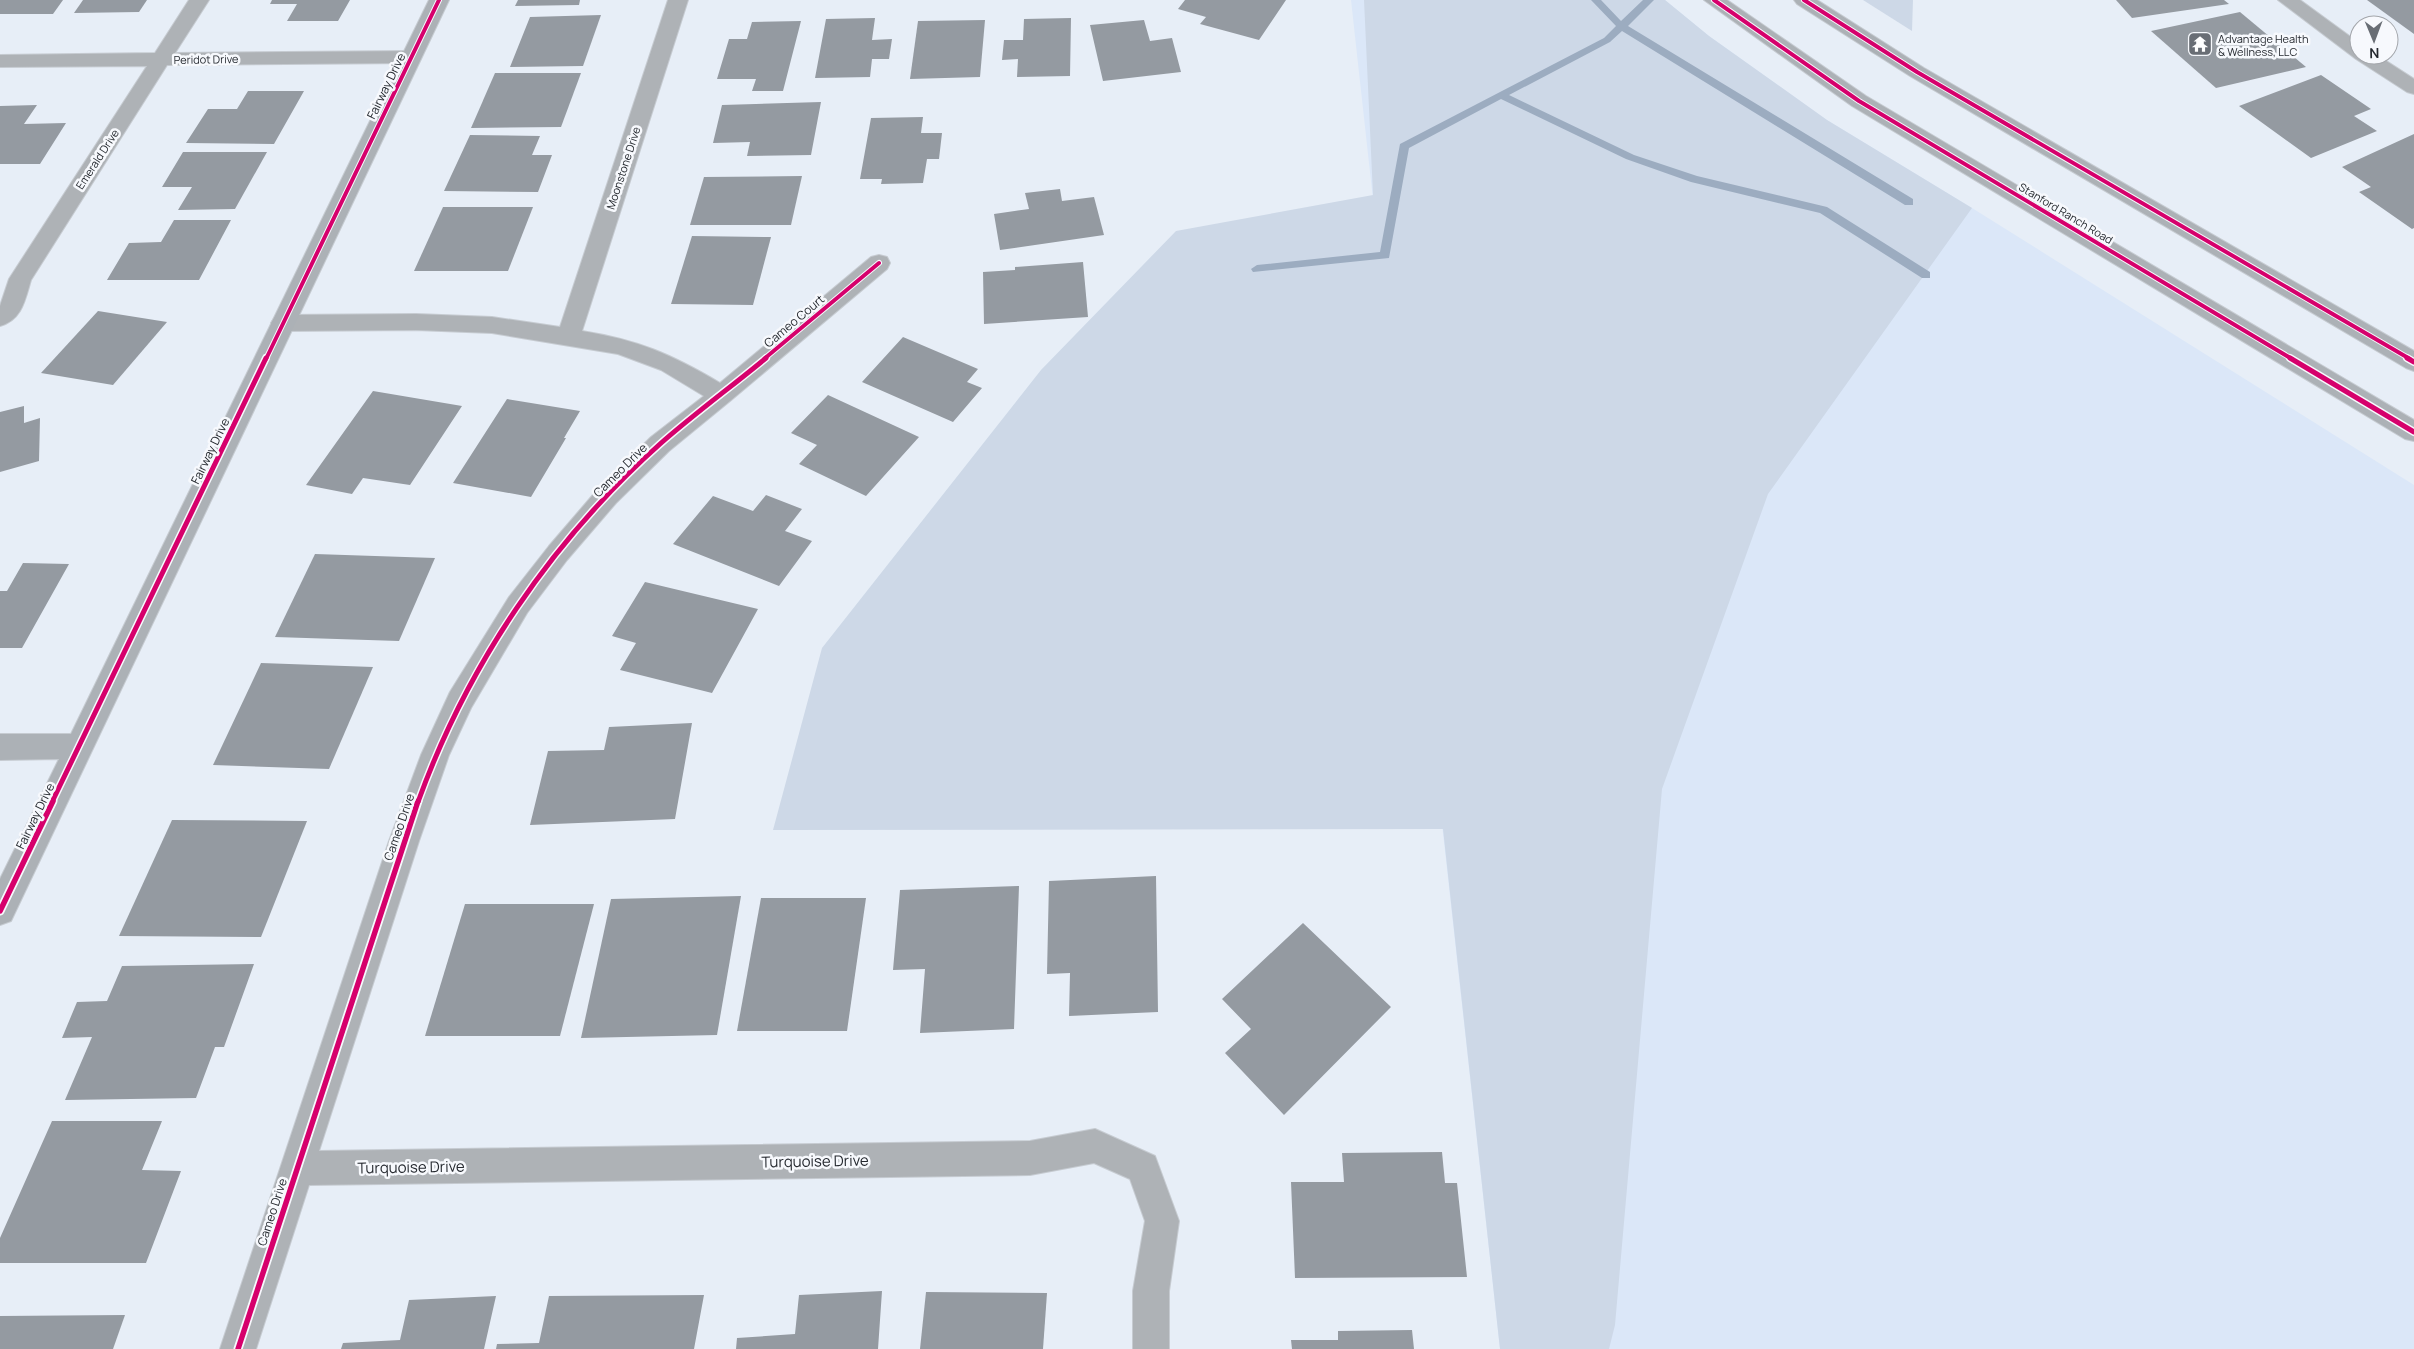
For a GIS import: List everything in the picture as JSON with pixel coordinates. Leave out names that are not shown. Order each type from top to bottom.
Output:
[{"type":"main road","name":"Fairway Drive","points":[[0,911],[439,0]]},
{"type":"main road","name":"Stanford Ranch Road","points":[[1714,0],[1859,101],[2414,432]]},
{"type":"main road","points":[[1804,0],[1917,72],[2414,362]]},
{"type":"main road","points":[[0,747],[80,746]]},
{"type":"street","name":"Emerald Drive","points":[[0,318],[10,310],[20,280],[199,0]]},
{"type":"street","name":"Moonstone Drive","points":[[568,337],[678,0]]},
{"type":"street","points":[[2288,0],[2349,45]]},
{"type":"street","name":"Peridot Drive","points":[[0,61],[412,56]]},
{"type":"street","points":[[2378,65],[2414,88]]},
{"type":"street","name":"Cameo Court","points":[[722,395],[879,263]]},
{"type":"street","points":[[283,323],[407,322],[492,325],[568,337],[620,346],[669,364],[722,395]]},
{"type":"street","name":"Cameo Drive","points":[[238,1349],[404,840],[435,755],[460,701],[518,605],[570,539],[607,496],[660,444],[722,395]]},
{"type":"street","name":"Turquoise Drive","points":[[297,1168],[1030,1158],[1095,1146],[1142,1168],[1162,1221],[1151,1291],[1151,1349]]},
{"type":"shaded area","points":[[1351,0],[1665,0],[1709,36],[1827,120],[1972,208],[2414,485],[2414,1349],[1500,1349]]},
{"type":"shaded area","points":[[1364,0],[1665,0],[1709,36],[1827,120],[1972,208],[1768,494],[1662,789],[1615,1325],[1609,1349],[1500,1349],[1443,829],[773,830],[822,648],[1041,370],[1176,231],[1373,195]]},
{"type":"shaded area","points":[[1863,0],[1913,0],[1912,31]]},
{"type":"building","points":[[0,0],[63,0],[53,14],[0,14]]},
{"type":"building","points":[[83,0],[147,0],[139,12],[74,13]]},
{"type":"building","points":[[272,0],[350,0],[338,21],[287,21],[297,4],[270,4]]},
{"type":"building","points":[[518,0],[580,0],[579,5],[515,6]]},
{"type":"building","points":[[1185,0],[1286,0],[1259,40],[1200,24],[1206,17],[1178,9]]},
{"type":"building","points":[[2116,0],[2224,0],[2229,4],[2132,18]]},
{"type":"building","points":[[2367,0],[2414,0],[2414,34],[2399,23],[2399,15],[2388,15]]},
{"type":"building","points":[[2240,12],[2306,67],[2216,88],[2151,31]]},
{"type":"building","points":[[601,15],[583,66],[510,67],[530,17]]},
{"type":"building","points":[[875,18],[872,40],[892,39],[889,59],[872,59],[870,77],[815,78],[826,19]]},
{"type":"building","points":[[1071,18],[1070,76],[1017,77],[1018,59],[1002,60],[1004,40],[1023,40],[1024,19]]},
{"type":"building","points":[[985,20],[980,77],[910,79],[918,21]]},
{"type":"building","points":[[1144,20],[1150,41],[1172,38],[1181,72],[1103,81],[1090,25]]},
{"type":"building","points":[[801,21],[783,91],[752,91],[756,79],[717,79],[729,39],[747,39],[752,22]]},
{"type":"building","points":[[495,73],[581,73],[561,127],[471,128]]},
{"type":"building","points":[[2321,75],[2371,109],[2354,116],[2377,131],[2311,158],[2239,106]]},
{"type":"building","points":[[248,91],[304,91],[274,144],[186,143],[208,109],[237,109]]},
{"type":"building","points":[[821,102],[811,155],[747,156],[750,142],[713,143],[722,105]]},
{"type":"building","points":[[37,105],[24,124],[66,123],[40,164],[0,164],[0,106]]},
{"type":"building","points":[[923,117],[921,133],[942,133],[939,159],[927,159],[923,183],[881,184],[882,179],[860,179],[871,118]]},
{"type":"building","points":[[2414,134],[2414,228],[2412,229],[2359,192],[2371,187],[2342,167]]},
{"type":"building","points":[[470,135],[540,136],[532,155],[552,155],[538,192],[444,191]]},
{"type":"building","points":[[183,152],[267,152],[235,209],[178,210],[192,187],[162,187]]},
{"type":"building","points":[[802,176],[791,225],[690,225],[704,177]]},
{"type":"building","points":[[1060,189],[1062,201],[1094,197],[1104,235],[1000,250],[994,214],[1029,209],[1025,193]]},
{"type":"building","points":[[443,207],[533,207],[508,271],[414,271]]},
{"type":"building","points":[[174,220],[231,220],[199,280],[107,280],[129,243],[161,242]]},
{"type":"building","points":[[692,236],[771,237],[753,305],[671,304]]},
{"type":"building","points":[[1083,262],[1088,317],[984,324],[983,272],[1015,270],[1015,267]]},
{"type":"building","points":[[98,311],[167,322],[113,385],[41,373]]},
{"type":"building","points":[[903,337],[978,369],[967,382],[982,388],[953,422],[862,382]]},
{"type":"building","points":[[373,391],[462,406],[410,485],[363,478],[352,494],[306,485]]},
{"type":"building","points":[[828,395],[919,437],[866,496],[799,464],[817,445],[791,433]]},
{"type":"building","points":[[507,399],[580,411],[531,497],[453,483]]},
{"type":"building","points":[[24,406],[24,423],[40,418],[39,461],[0,472],[0,412]]},
{"type":"building","points":[[766,495],[802,509],[785,531],[812,541],[779,586],[673,544],[713,496],[753,511]]},
{"type":"building","points":[[315,554],[435,558],[399,641],[275,637]]},
{"type":"building","points":[[23,563],[69,564],[22,648],[0,648],[0,591],[7,591]]},
{"type":"building","points":[[645,582],[758,609],[712,693],[620,670],[636,643],[612,636]]},
{"type":"building","points":[[261,663],[373,667],[329,769],[213,765]]},
{"type":"building","points":[[692,723],[675,819],[530,825],[548,751],[604,750],[609,727]]},
{"type":"building","points":[[172,820],[307,821],[261,937],[119,936]]},
{"type":"building","points":[[1156,876],[1158,1012],[1069,1016],[1070,973],[1047,974],[1049,881]]},
{"type":"building","points":[[1019,886],[1014,1029],[920,1033],[925,969],[893,970],[900,890]]},
{"type":"building","points":[[741,896],[717,1035],[581,1038],[611,899]]},
{"type":"building","points":[[761,898],[866,898],[847,1031],[737,1031]]},
{"type":"building","points":[[465,904],[594,904],[560,1036],[425,1036]]},
{"type":"building","points":[[1303,923],[1391,1007],[1284,1115],[1225,1053],[1251,1029],[1222,999]]},
{"type":"building","points":[[254,964],[224,1047],[215,1047],[196,1098],[65,1100],[92,1037],[62,1038],[77,1002],[107,1001],[122,966]]},
{"type":"building","points":[[52,1121],[162,1121],[142,1170],[181,1171],[146,1263],[0,1263],[0,1238]]},
{"type":"building","points":[[1442,1152],[1445,1183],[1457,1183],[1467,1277],[1295,1278],[1291,1182],[1344,1182],[1342,1153]]},
{"type":"building","points":[[882,1291],[878,1349],[736,1349],[737,1338],[795,1334],[799,1295]]},
{"type":"building","points":[[926,1292],[1047,1293],[1043,1349],[920,1349]]},
{"type":"building","points":[[704,1295],[694,1349],[496,1349],[497,1344],[539,1343],[549,1296]]},
{"type":"building","points":[[496,1296],[484,1349],[341,1349],[343,1343],[400,1340],[409,1300]]},
{"type":"building","points":[[125,1315],[113,1349],[0,1349],[0,1316]]},
{"type":"building","points":[[1412,1330],[1414,1349],[1292,1349],[1291,1340],[1338,1340],[1338,1331]]},
{"type":"waterway","points":[[1596,0],[1621,26]]},
{"type":"waterway","points":[[1621,26],[1649,0]]},
{"type":"waterway","points":[[1501,95],[1607,40],[1621,26]]},
{"type":"waterway","points":[[1621,26],[1909,202]]},
{"type":"waterway","points":[[1257,269],[1385,255],[1404,146],[1501,95]]},
{"type":"waterway","points":[[1501,95],[1630,157],[1695,179],[1823,210],[1926,275]]},
{"type":"cycle path","points":[[0,911],[439,0]]},
{"type":"cycle path","points":[[1714,0],[1859,101],[2414,432]]},
{"type":"cycle path","points":[[1804,0],[1917,72],[2414,362]]},
{"type":"cycle path","points":[[238,1349],[404,841],[435,755],[460,701],[488,652],[518,605],[558,553],[607,496],[660,444],[722,395],[879,263]]},
{"type":"place","name":"Advantage Health & Wellness, LLC","points":[[2200,44]]}]
